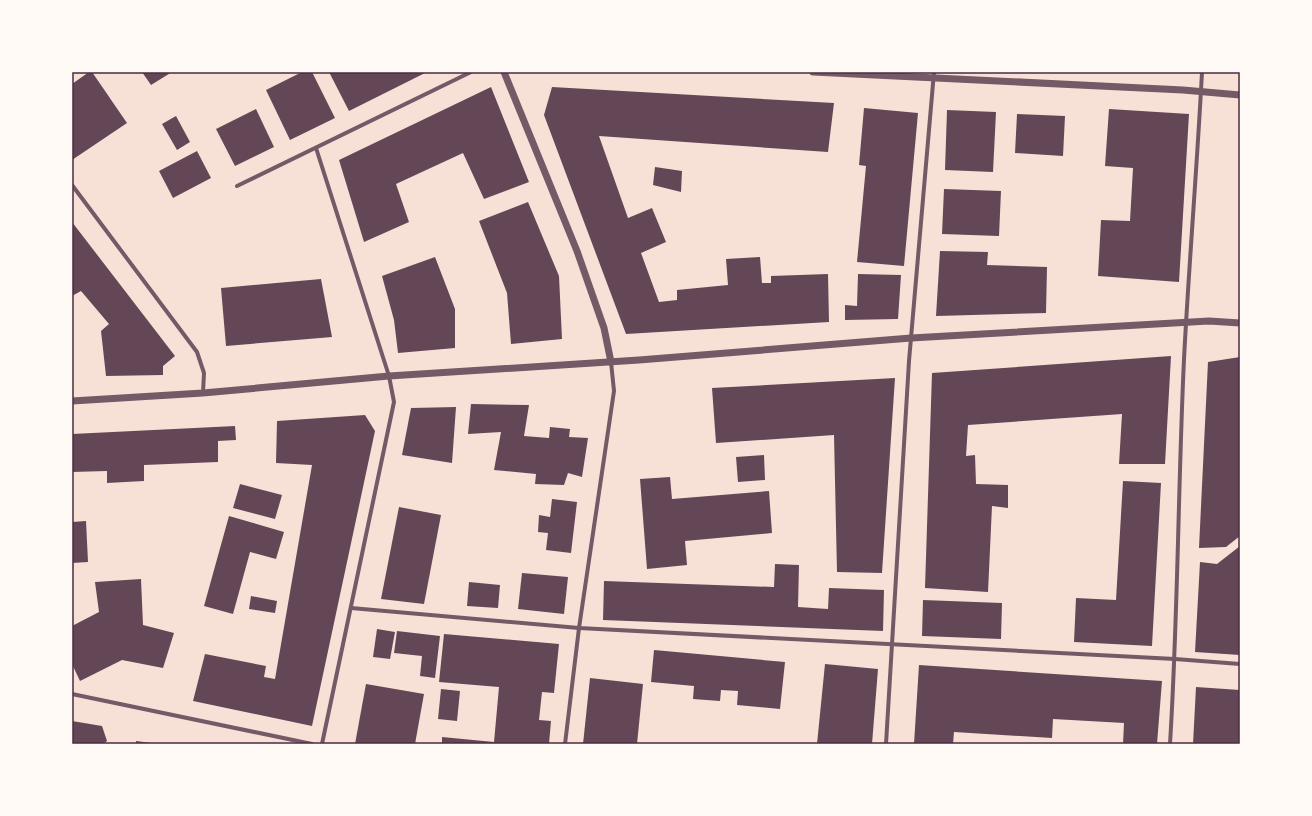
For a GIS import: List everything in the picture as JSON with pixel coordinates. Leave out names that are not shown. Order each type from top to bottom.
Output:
[{"type":"street","points":[[237,186],[472,72]]},
{"type":"street","points":[[504,72],[578,252],[604,328],[611,362],[614,391],[579,628],[565,744]]},
{"type":"street","points":[[813,72],[934,75],[1240,95]]},
{"type":"street","points":[[1170,744],[1175,659],[1184,358],[1202,72]]},
{"type":"street","points":[[886,744],[908,377],[934,75]]},
{"type":"street","points":[[316,148],[389,376],[394,402],[322,744]]},
{"type":"street","points":[[72,185],[197,352],[204,373],[203,393]]},
{"type":"street","points":[[72,401],[203,393],[389,376],[611,362],[911,338],[1209,321],[1240,323]]},
{"type":"street","points":[[351,608],[579,628],[1175,659],[1240,664]]},
{"type":"street","points":[[72,694],[312,744]]},
{"type":"building","points":[[89,72],[92,72],[127,123],[72,160],[72,84]]},
{"type":"building","points":[[142,72],[172,72],[151,85]]},
{"type":"building","points":[[302,72],[312,72],[335,118],[290,140],[266,90]]},
{"type":"building","points":[[329,72],[427,72],[349,111]]},
{"type":"building","points":[[491,87],[529,182],[484,199],[463,153],[396,184],[409,222],[364,242],[339,160]]},
{"type":"building","points":[[552,87],[834,103],[828,152],[599,136],[628,218],[652,208],[666,242],[641,253],[659,302],[677,300],[677,290],[728,285],[726,259],[760,257],[762,283],[771,283],[771,276],[828,274],[829,322],[626,334],[544,115]]},
{"type":"building","points":[[864,108],[918,113],[904,266],[857,262],[866,166],[859,165]]},
{"type":"building","points":[[256,109],[274,147],[235,166],[216,129]]},
{"type":"building","points":[[1109,109],[1189,114],[1179,282],[1098,276],[1101,220],[1130,221],[1133,168],[1105,166]]},
{"type":"building","points":[[947,110],[996,112],[993,172],[945,170]]},
{"type":"building","points":[[1017,114],[1065,116],[1063,156],[1015,153]]},
{"type":"building","points":[[176,116],[190,142],[177,150],[162,124]]},
{"type":"building","points":[[197,151],[211,178],[173,198],[159,171]]},
{"type":"building","points":[[655,167],[682,171],[681,192],[653,185]]},
{"type":"building","points":[[944,189],[1001,191],[999,236],[942,234]]},
{"type":"building","points":[[528,202],[559,276],[562,339],[511,344],[507,293],[479,221]]},
{"type":"building","points":[[72,222],[175,356],[163,366],[163,375],[106,376],[101,331],[109,324],[81,291],[72,296]]},
{"type":"building","points":[[940,251],[988,252],[987,265],[1047,267],[1046,313],[936,316]]},
{"type":"building","points":[[435,257],[455,309],[455,348],[398,353],[394,320],[382,276]]},
{"type":"building","points":[[858,274],[901,275],[898,319],[845,320],[845,305],[857,306]]},
{"type":"building","points":[[321,279],[332,337],[226,346],[221,288]]},
{"type":"building","points":[[1171,356],[1165,464],[1119,464],[1122,414],[968,425],[966,456],[975,455],[976,484],[1008,485],[1008,508],[992,506],[988,592],[925,588],[932,373]]},
{"type":"building","points":[[1240,357],[1240,536],[1226,547],[1199,548],[1208,362]]},
{"type":"building","points":[[895,378],[882,573],[837,572],[834,435],[716,443],[712,388]]},
{"type":"building","points":[[471,404],[529,405],[524,436],[549,438],[550,427],[570,429],[569,437],[588,438],[582,477],[568,473],[564,485],[535,484],[536,474],[494,470],[501,432],[468,434]]},
{"type":"building","points":[[456,407],[452,463],[402,455],[411,408]]},
{"type":"building","points":[[365,415],[375,431],[312,726],[193,701],[205,654],[266,666],[264,677],[275,679],[312,465],[276,463],[277,421]]},
{"type":"building","points":[[235,426],[236,440],[218,441],[218,462],[144,465],[144,481],[107,483],[107,471],[72,472],[72,434]]},
{"type":"building","points":[[764,455],[765,480],[738,482],[736,457]]},
{"type":"building","points":[[670,477],[672,499],[769,491],[772,533],[685,541],[687,565],[647,569],[640,479]]},
{"type":"building","points":[[1123,481],[1161,483],[1152,646],[1074,642],[1076,598],[1116,600]]},
{"type":"building","points":[[240,484],[282,495],[275,519],[233,508]]},
{"type":"building","points":[[552,499],[577,502],[571,553],[546,550],[548,533],[538,532],[539,515],[550,517]]},
{"type":"building","points":[[399,507],[441,515],[424,604],[381,599]]},
{"type":"building","points":[[229,516],[284,532],[276,559],[250,552],[233,614],[204,606]]},
{"type":"building","points":[[86,521],[88,562],[72,563],[72,522]]},
{"type":"building","points":[[1240,546],[1240,655],[1195,652],[1200,562],[1217,564]]},
{"type":"building","points":[[775,564],[799,565],[798,607],[828,609],[829,588],[884,590],[883,631],[603,620],[604,581],[774,587]]},
{"type":"building","points":[[522,573],[568,577],[564,614],[518,609]]},
{"type":"building","points":[[141,579],[143,625],[174,633],[163,668],[122,660],[80,681],[72,664],[72,626],[99,612],[95,582]]},
{"type":"building","points":[[469,582],[500,585],[498,608],[467,606]]},
{"type":"building","points":[[251,596],[277,601],[275,613],[249,609]]},
{"type":"building","points":[[923,600],[1002,603],[1001,639],[922,636]]},
{"type":"building","points":[[377,629],[395,632],[390,659],[373,657]]},
{"type":"building","points":[[397,631],[440,636],[435,678],[420,676],[422,656],[394,653]]},
{"type":"building","points":[[444,634],[559,644],[554,693],[542,692],[539,720],[551,721],[549,744],[442,744],[442,737],[494,742],[499,687],[439,682]]},
{"type":"building","points":[[654,650],[785,662],[780,709],[737,705],[738,691],[721,690],[720,701],[693,699],[694,686],[651,682]]},
{"type":"building","points":[[825,664],[878,669],[872,744],[817,744]]},
{"type":"building","points":[[919,665],[1162,681],[1157,744],[1123,744],[1124,723],[1053,719],[1052,738],[954,732],[953,744],[914,744]]},
{"type":"building","points":[[590,678],[643,684],[637,744],[583,744]]},
{"type":"building","points":[[366,684],[424,694],[415,744],[355,744]]},
{"type":"building","points":[[1196,687],[1240,690],[1240,744],[1193,744]]},
{"type":"building","points":[[441,689],[460,691],[457,721],[438,719]]},
{"type":"building","points":[[72,721],[102,726],[107,741],[103,744],[72,744]]},
{"type":"building","points":[[136,741],[151,743],[136,744]]}]
